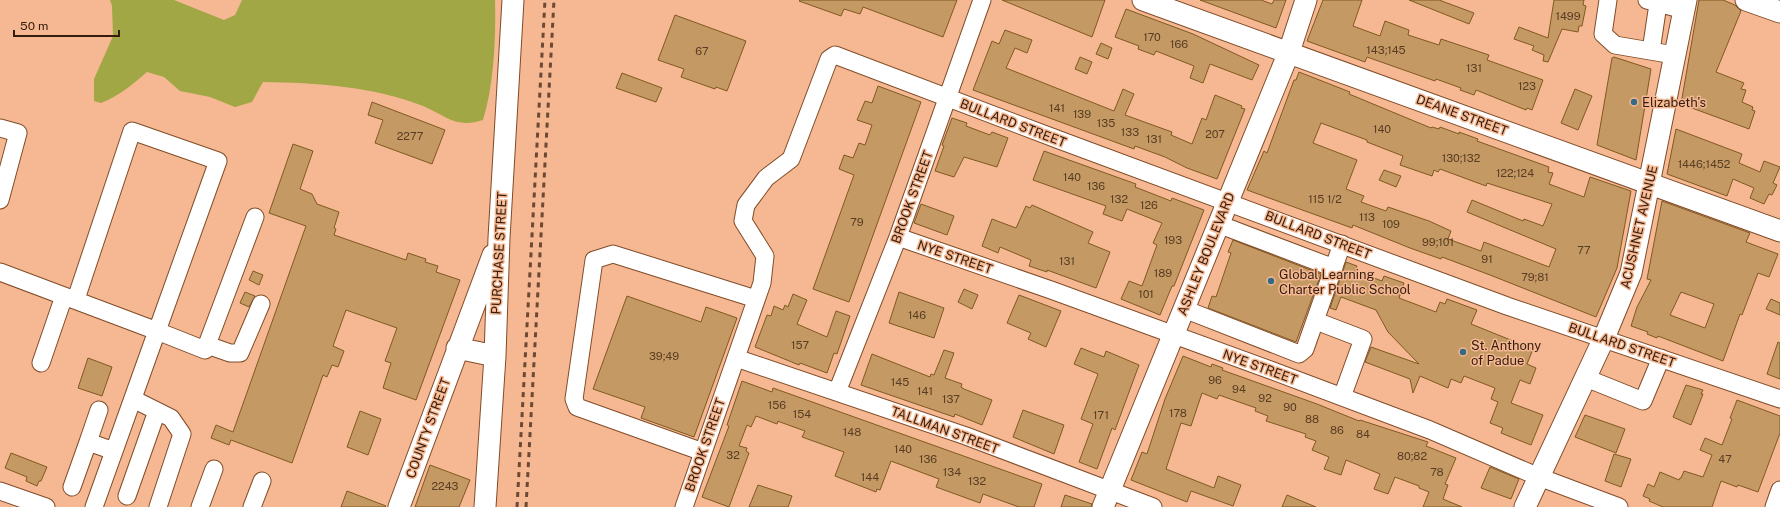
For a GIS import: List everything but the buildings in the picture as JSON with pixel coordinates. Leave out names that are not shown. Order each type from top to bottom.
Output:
[{"type":"main road","name":"PURCHASE STREET","points":[[485,507],[495,356],[499,238],[513,0]]},
{"type":"main road","name":"DEANE STREET","points":[[1143,0],[1780,231]]},
{"type":"main road","name":"ASHLEY BOULEVARD","points":[[1107,499],[1288,52],[1306,0]]},
{"type":"main road","points":[[1746,0],[1772,6]]},
{"type":"main road","name":"ACUSHNET AVENUE","points":[[1525,507],[1586,378],[1631,273],[1685,5]]},
{"type":"main road","name":"COUNTY STREET","points":[[399,507],[499,238]]},
{"type":"main road","points":[[457,348],[495,356]]},
{"type":"street","name":"BROOK STREET","points":[[838,392],[898,237],[982,0]]},
{"type":"street","points":[[1608,0],[1603,34],[1615,45],[1674,55]]},
{"type":"street","points":[[1651,51],[1653,2],[1685,5]]},
{"type":"street","name":"BULLARD STREET","points":[[757,296],[762,283],[766,256],[743,221],[746,205],[766,178],[791,159],[829,59],[835,55],[1507,306],[1780,399]]},
{"type":"street","points":[[0,128],[18,132],[0,200]]},
{"type":"street","points":[[41,363],[70,298],[132,132],[218,161],[94,507]]},
{"type":"street","points":[[0,272],[206,350],[255,217]]},
{"type":"street","points":[[1218,224],[1334,268]]},
{"type":"street","name":"NYE STREET","points":[[898,237],[1051,290],[1342,397],[1430,430],[1539,477],[1619,507]]},
{"type":"street","points":[[1184,309],[1299,354],[1305,349],[1316,321],[1342,244]]},
{"type":"street","points":[[703,452],[577,407],[574,399],[594,260],[613,254],[757,296]]},
{"type":"street","name":"BROOK STREET","points":[[684,507],[757,296]]},
{"type":"street","points":[[207,345],[230,353],[240,352],[262,304]]},
{"type":"street","points":[[1316,321],[1363,339],[1342,397]]},
{"type":"street","name":"TALLMAN STREET","points":[[736,358],[966,436],[1107,499],[1153,507]]},
{"type":"street","points":[[1586,378],[1643,401],[1661,358]]},
{"type":"street","points":[[130,405],[157,411],[171,418],[182,434],[158,507]]},
{"type":"street","points":[[72,487],[99,410]]},
{"type":"street","points":[[127,496],[157,411]]},
{"type":"street","points":[[88,442],[114,451]]},
{"type":"street","points":[[200,507],[214,469]]},
{"type":"street","points":[[252,507],[262,481]]},
{"type":"street","points":[[1774,507],[1780,490]]},
{"type":"street","points":[[0,491],[46,507]]},
{"type":"green space","points":[[110,0],[174,0],[224,20],[235,15],[242,0],[495,0],[494,61],[490,92],[483,120],[466,123],[458,122],[404,99],[364,90],[304,83],[263,82],[252,102],[235,107],[210,97],[180,91],[164,77],[147,72],[120,94],[101,103],[94,101],[94,79],[113,36],[112,6]]},
{"type":"railway","points":[[517,507],[545,0]]},
{"type":"railway","points":[[526,507],[554,0]]},
{"type":"place","name":"Elizabeth's","points":[[1634,102]]},
{"type":"place","name":"Global Learning Charter Public School","points":[[1271,281]]},
{"type":"place","name":"St. Anthony of Padue","points":[[1463,352]]}]
